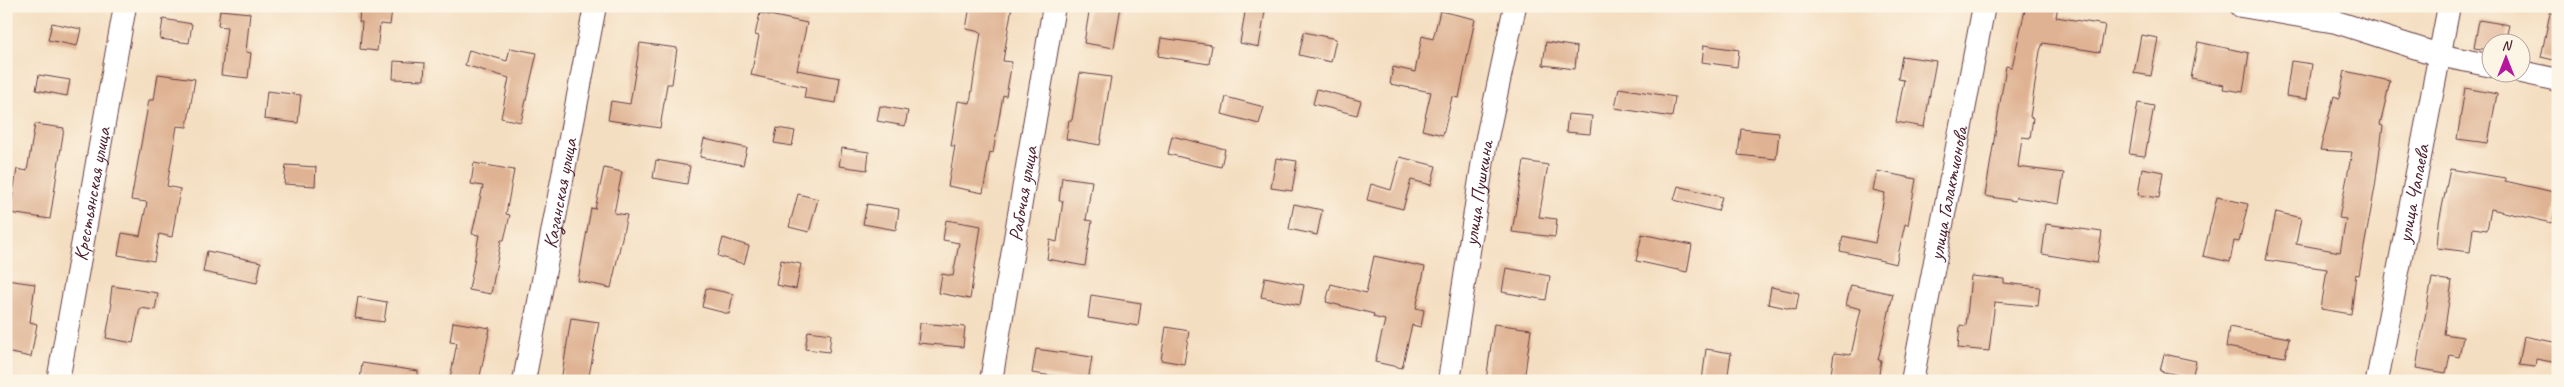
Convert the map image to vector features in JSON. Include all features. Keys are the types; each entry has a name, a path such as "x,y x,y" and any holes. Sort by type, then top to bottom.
{"street":[{"name":"Крестьянская улица","path":"58,381 125,6"},
{"name":"Казанская улица","path":"524,381 595,6"},
{"name":"Рабочая улица","path":"991,381 1054,6"},
{"name":"улица Пушкина","path":"1448,381 1484,147 1515,6"},
{"name":"улица Галактионова","path":"1912,381 1984,6"},
{"path":"2241,6 2336,22 2439,55 2482,64"},
{"name":"улица Чапаева","path":"2377,381 2449,6"},
{"path":"2532,74 2558,80"}],"building":[{"path":"360,6 392,9 390,25 380,24 377,51 360,49 362,22 359,22"},
{"path":"970,6 1012,6 1003,61 1012,62 1006,96 1003,95 993,153 990,152 983,193 948,186 955,146 951,146 958,101 970,103 981,32 966,29"},
{"path":"1090,6 1121,6 1114,48 1084,43"},
{"path":"1246,6 1266,6 1259,47 1240,43"},
{"path":"2026,6 2058,6 2056,17 2105,25 2100,52 2043,43 2040,51 2030,117 2033,118 2030,138 2022,137 2018,167 2064,173 2059,204 2016,197 2015,201 1985,196 2006,66 2012,67"},
{"path":"220,10 250,13 246,52 251,53 248,78 221,75 227,27 218,26"},
{"path":"1440,11 1475,19 1459,98 1452,97 1443,135 1422,130 1431,92 1390,84 1393,67 1415,72 1422,36 1433,39"},
{"path":"760,13 807,23 797,70 840,78 836,103 804,98 806,87 751,75 759,36 755,35"},
{"path":"2550,13 2558,14 2558,61 2541,57"},
{"path":"163,19 192,24 189,43 160,39"},
{"path":"2479,20 2509,25 2507,32 2482,32 2482,49 2474,48"},
{"path":"52,23 81,29 77,46 48,40"},
{"path":"1304,32 1336,39 1331,62 1299,55"},
{"path":"2141,35 2158,38 2151,76 2134,73"},
{"path":"1161,38 1212,45 1209,64 1158,56"},
{"path":"1546,42 1577,47 1575,69 1543,65"},
{"path":"2198,42 2249,53 2243,92 2223,89 2224,85 2191,78"},
{"path":"640,43 677,48 672,84 667,84 660,128 608,120 611,101 630,104"},
{"path":"1704,45 1739,50 1737,67 1702,62"},
{"path":"510,48 537,53 521,122 501,118 509,78 465,65 469,50 507,61"},
{"path":"1902,56 1936,61 1924,127 1896,122 1904,80 1898,79"},
{"path":"394,61 425,63 424,80 393,79"},
{"path":"2291,61 2312,64 2307,99 2286,96"},
{"path":"2345,71 2390,81 2380,125 2383,126 2375,187 2359,275 2356,274 2351,314 2321,309 2327,269 2266,260 2276,212 2301,218 2296,244 2340,252 2346,219 2339,218 2352,152 2320,150 2334,96 2339,98"},
{"path":"1080,73 1111,77 1100,145 1066,139 1069,120 1072,120"},
{"path":"158,74 195,79 187,127 177,126 167,186 180,189 172,237 159,234 154,261 118,255 122,233 140,236 147,202 131,200 149,100 154,100"},
{"path":"39,75 70,80 67,96 36,90"},
{"path":"1619,88 1675,97 1672,117 1615,108"},
{"path":"2465,88 2497,94 2488,143 2457,139"},
{"path":"1317,89 1361,101 1357,115 1313,104"},
{"path":"267,91 301,95 298,123 264,119"},
{"path":"1226,97 1264,107 1259,124 1222,114"},
{"path":"2138,103 2154,106 2145,156 2129,154"},
{"path":"880,106 908,111 905,126 877,121"},
{"path":"1568,114 1592,116 1590,134 1566,132"},
{"path":"35,124 64,128 50,219 10,213 17,169 27,171"},
{"path":"777,128 795,131 792,146 774,143"},
{"path":"1741,129 1779,133 1776,159 1738,155"},
{"path":"1172,136 1225,149 1221,167 1168,154"},
{"path":"704,139 747,148 743,165 700,157"},
{"path":"842,148 869,152 867,170 839,166"},
{"path":"1400,157 1436,166 1431,185 1411,180 1403,209 1367,200 1371,184 1391,190"},
{"path":"1276,158 1297,161 1292,191 1271,188"},
{"path":"656,160 690,166 687,184 653,178"},
{"path":"1524,161 1548,165 1539,217 1557,219 1555,237 1512,232"},
{"path":"474,163 514,170 506,214 510,215 504,240 501,240 491,294 469,290 479,235 472,234 483,186 471,184"},
{"path":"286,165 316,167 315,186 284,184"},
{"path":"604,168 622,172 614,213 627,215 611,288 578,281 591,208 595,209"},
{"path":"2142,168 2163,172 2159,198 2138,195"},
{"path":"2450,169 2505,178 2505,181 2558,193 2552,223 2491,209 2487,230 2473,228 2470,252 2437,248 2439,222"},
{"path":"1877,171 1916,179 1908,225 1905,224 1896,264 1840,251 1843,236 1875,243 1885,193 1873,190"},
{"path":"1062,177 1092,181 1086,220 1092,221 1085,266 1047,259 1050,240 1057,242 1063,201 1059,201"},
{"path":"1678,186 1722,197 1718,211 1674,200"},
{"path":"798,194 818,199 809,232 789,227"},
{"path":"2217,197 2248,204 2239,242 2234,241 2230,262 2203,256"},
{"path":"867,204 899,209 896,230 863,224"},
{"path":"1294,204 1322,210 1317,235 1289,229"},
{"path":"946,220 981,226 970,299 939,293 942,274 953,276 959,243 943,240"},
{"path":"2046,224 2102,232 2097,263 2042,254"},
{"path":"1642,234 1692,245 1687,272 1636,261"},
{"path":"723,238 749,246 744,264 718,256"},
{"path":"207,251 261,262 257,283 203,272"},
{"path":"1374,256 1425,267 1416,308 1424,310 1421,327 1412,325 1402,368 1375,362 1385,320 1373,317 1374,314 1326,302 1331,284 1366,293"},
{"path":"781,260 801,264 796,289 776,285"},
{"path":"1506,268 1550,276 1546,300 1502,292"},
{"path":"1971,276 2004,279 2004,283 2040,287 2038,306 1995,302 1989,351 1958,348 1960,325 1966,326"},
{"path":"1265,277 1304,285 1300,305 1261,297"},
{"path":"2432,278 2452,281 2444,334 2463,337 2459,357 2450,355 2446,373 2416,368"},
{"path":"6,280 35,284 30,322 37,324 31,357 6,352 6,327 11,302 6,302"},
{"path":"1851,285 1893,294 1878,360 1881,360 1878,381 1830,381 1834,353 1851,355 1861,309 1846,305"},
{"path":"112,286 158,293 155,310 140,308 133,343 106,338 112,303 110,303"},
{"path":"1771,287 1799,293 1796,310 1768,304"},
{"path":"706,288 733,294 729,314 702,307"},
{"path":"1091,295 1141,303 1138,326 1088,318"},
{"path":"358,297 387,302 384,322 355,318"},
{"path":"571,318 599,322 588,381 561,381"},
{"path":"453,322 490,328 479,381 450,378 457,343 450,342"},
{"path":"920,323 965,327 963,347 918,343"},
{"path":"1494,324 1531,329 1524,381 1486,381"},
{"path":"1166,327 1189,331 1184,364 1161,360"},
{"path":"2229,327 2289,338 2285,357 2226,347"},
{"path":"808,331 831,334 829,352 805,349"},
{"path":"2524,336 2558,343 2558,363 2536,359 2535,367 2519,365"},
{"path":"1036,349 1092,357 1088,381 1032,373"},
{"path":"1706,349 1731,353 1727,381 1702,381"},
{"path":"2164,354 2196,361 2192,378 2160,371"},
{"path":"362,363 418,371 418,381 360,381"}]}
